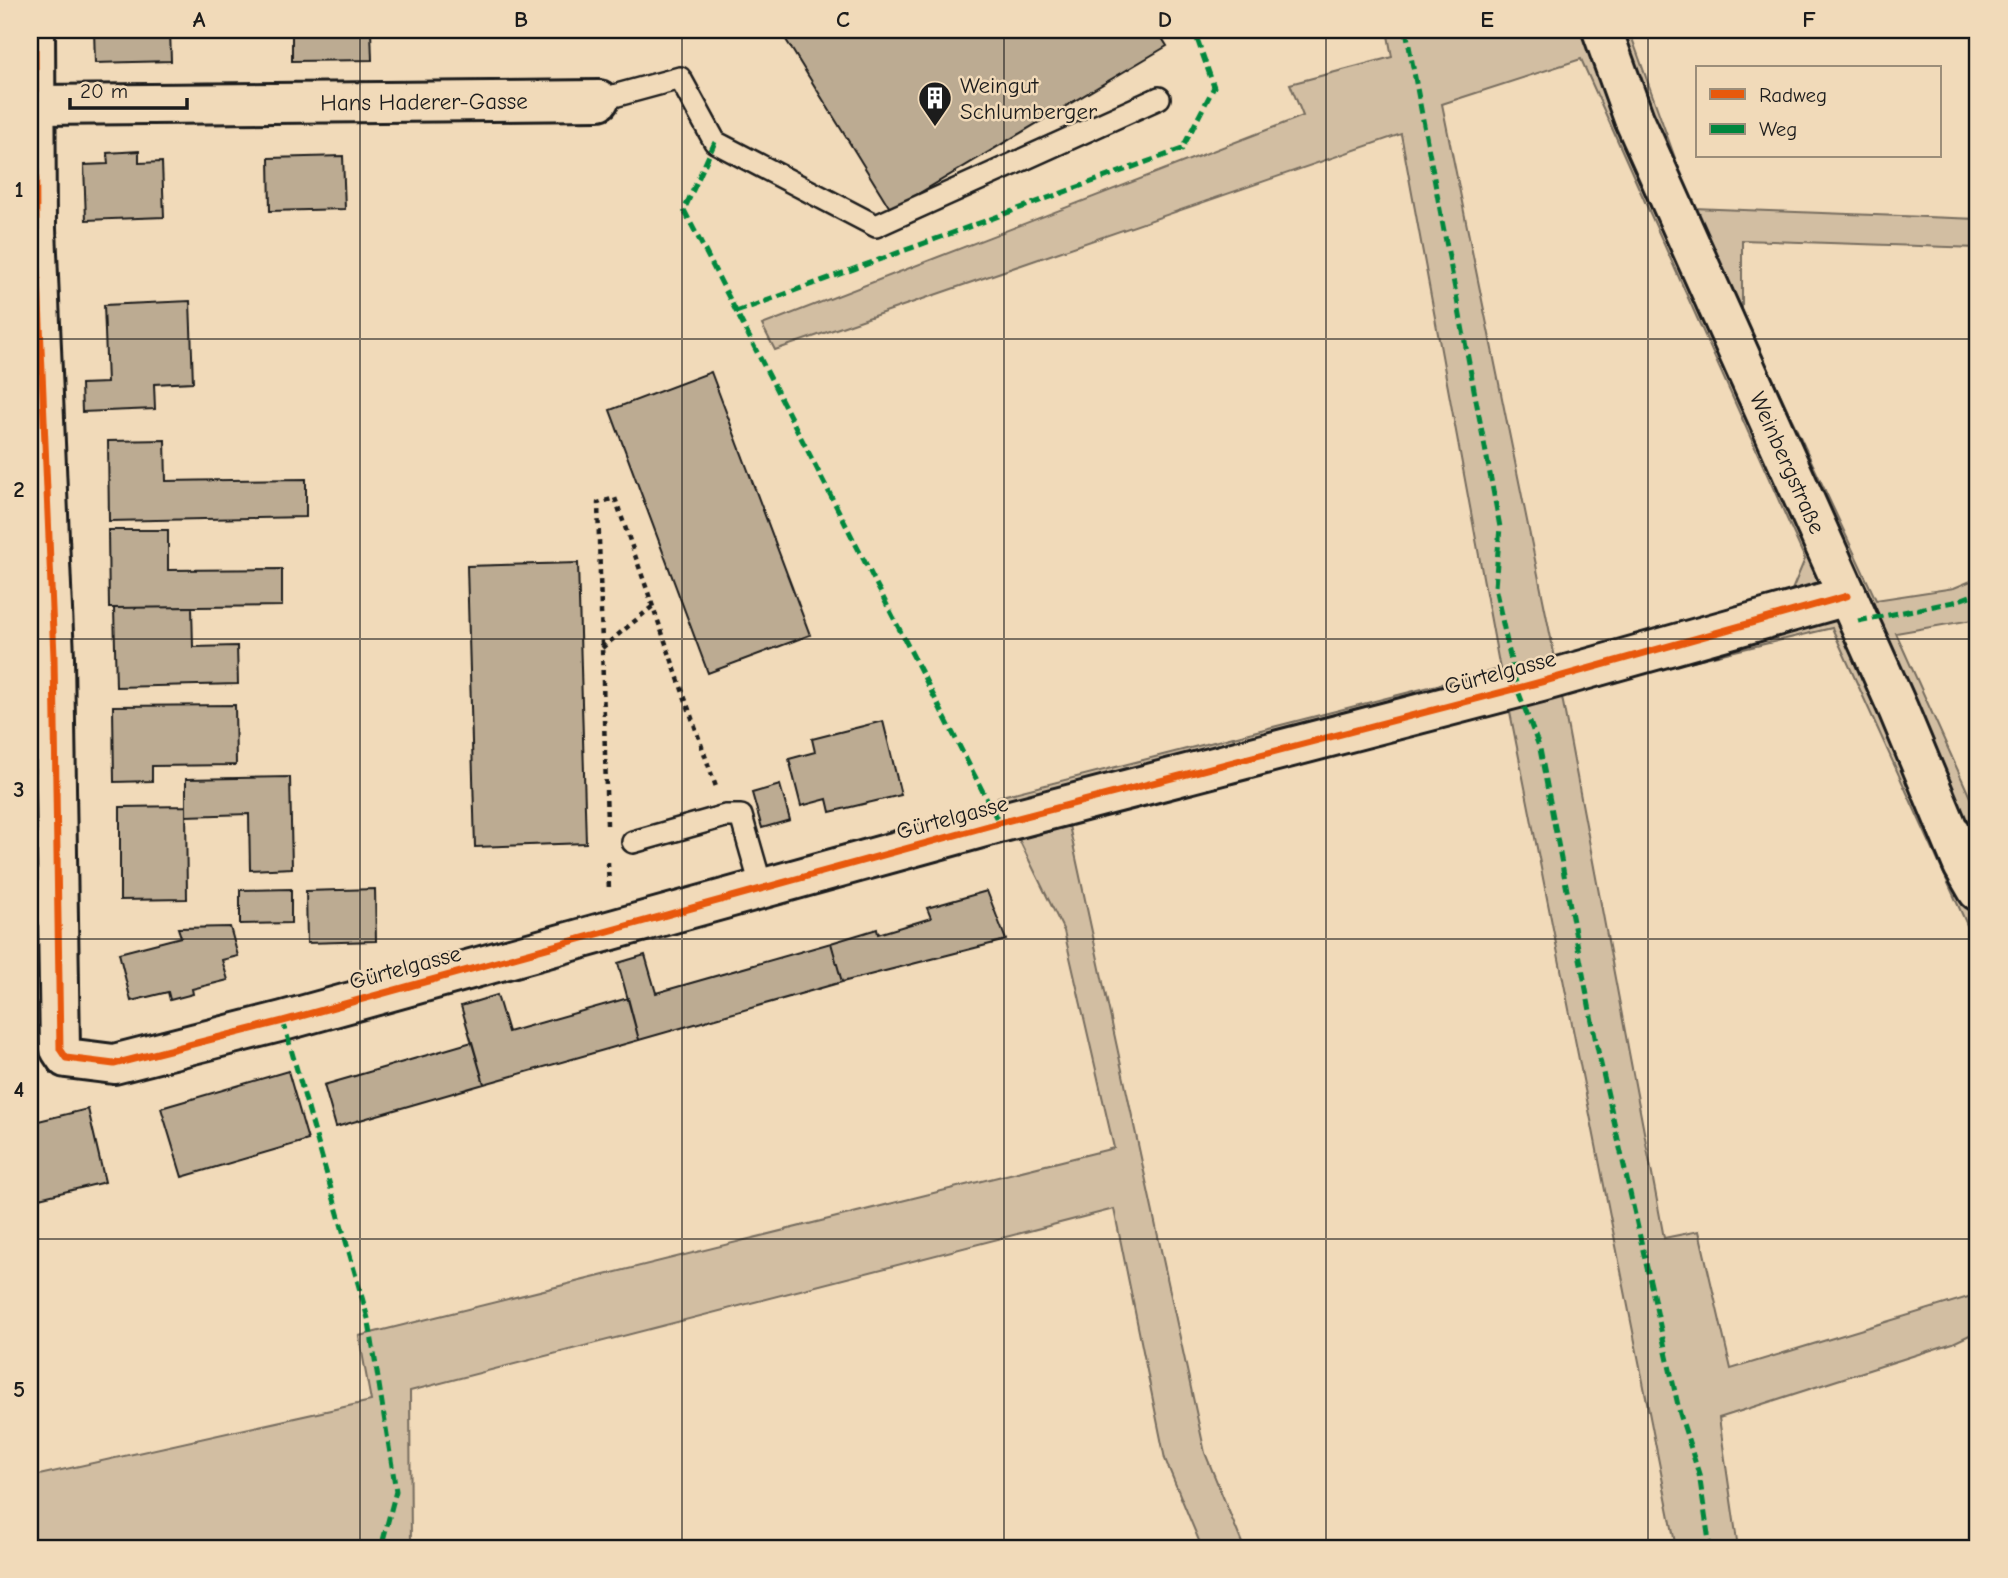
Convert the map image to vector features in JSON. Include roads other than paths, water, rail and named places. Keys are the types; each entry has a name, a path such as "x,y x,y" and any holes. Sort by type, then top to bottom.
{"street":[{"path":"35,30 37,105 33,229 42,657"},
{"name":"Weinbergstraße","path":"1602,30 1634,119 1847,596 1963,865 1978,891"},
{"name":"Hans Haderer-Gasse","path":"37,105 599,100"},
{"name":"Gürtelgasse","path":"42,657 61,1049 66,1058 114,1064 611,931 999,823 1541,682 1847,596"}],"lane":[{"path":"599,100 680,78 716,142 876,226 1159,98"},
{"path":"633,842 726,816 741,816 762,889"}],"place":[{"name":"Weingut Schlumberger","path":"935,128"}]}
